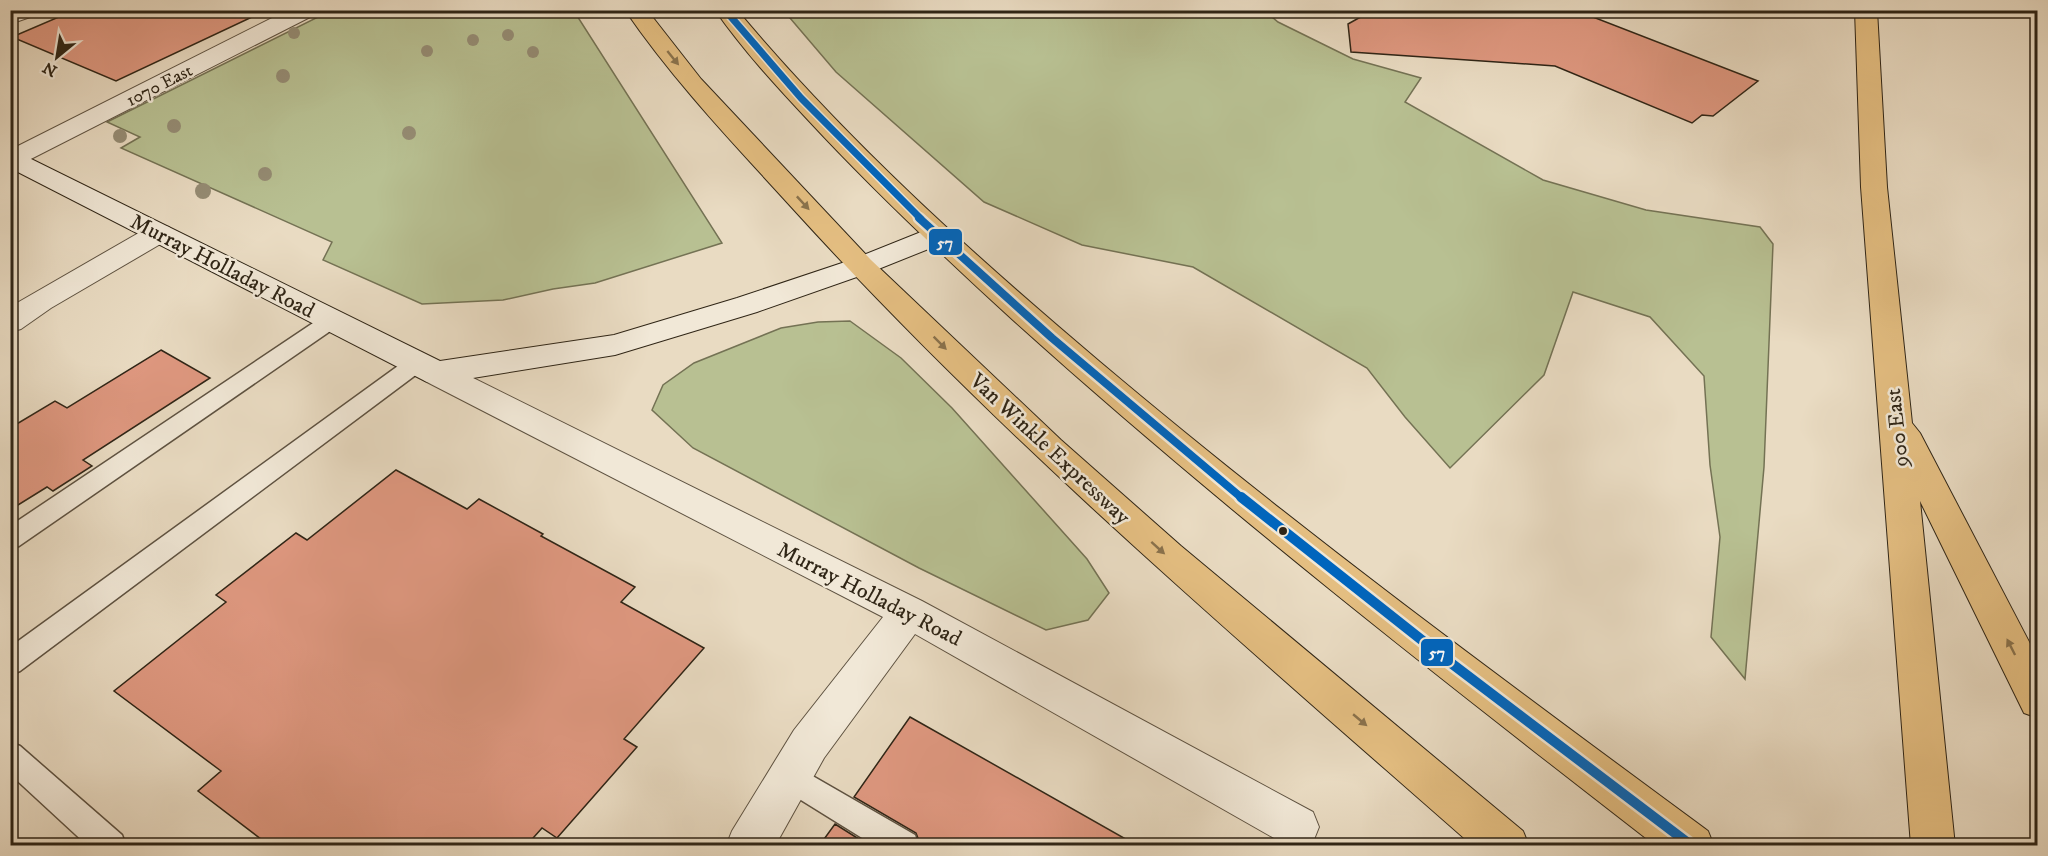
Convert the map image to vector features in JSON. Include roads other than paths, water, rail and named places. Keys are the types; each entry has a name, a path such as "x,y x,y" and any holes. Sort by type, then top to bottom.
{"main road":[{"name":"Van Winkle Expressway","path":"635,10 693,84 861,266 1049,448 1168,556 1507,846"},
{"path":"725,10 830,130 936,236 1102,382 1205,469 1447,661 1692,846"},
{"name":"900 East","path":"1866,10 1867,72 1874,187 1933,846"},
{"path":"1894,415 2037,700"}],"street":[{"path":"10,18 28,10"},
{"name":"1070 East","path":"11,158 306,10"},
{"name":"Murray Holladay Road","path":"11,158 909,612 1297,827"},
{"path":"10,322 40,301 159,233"},
{"path":"427,368 615,345 747,305 861,266 936,236"},
{"path":"10,296 40,301"},
{"path":"748,846 809,744 909,612"}],"lane":[{"path":"10,539 332,320"},
{"path":"10,663 427,368"},
{"path":"10,755 111,846"},
{"path":"790,777 904,846"}]}
